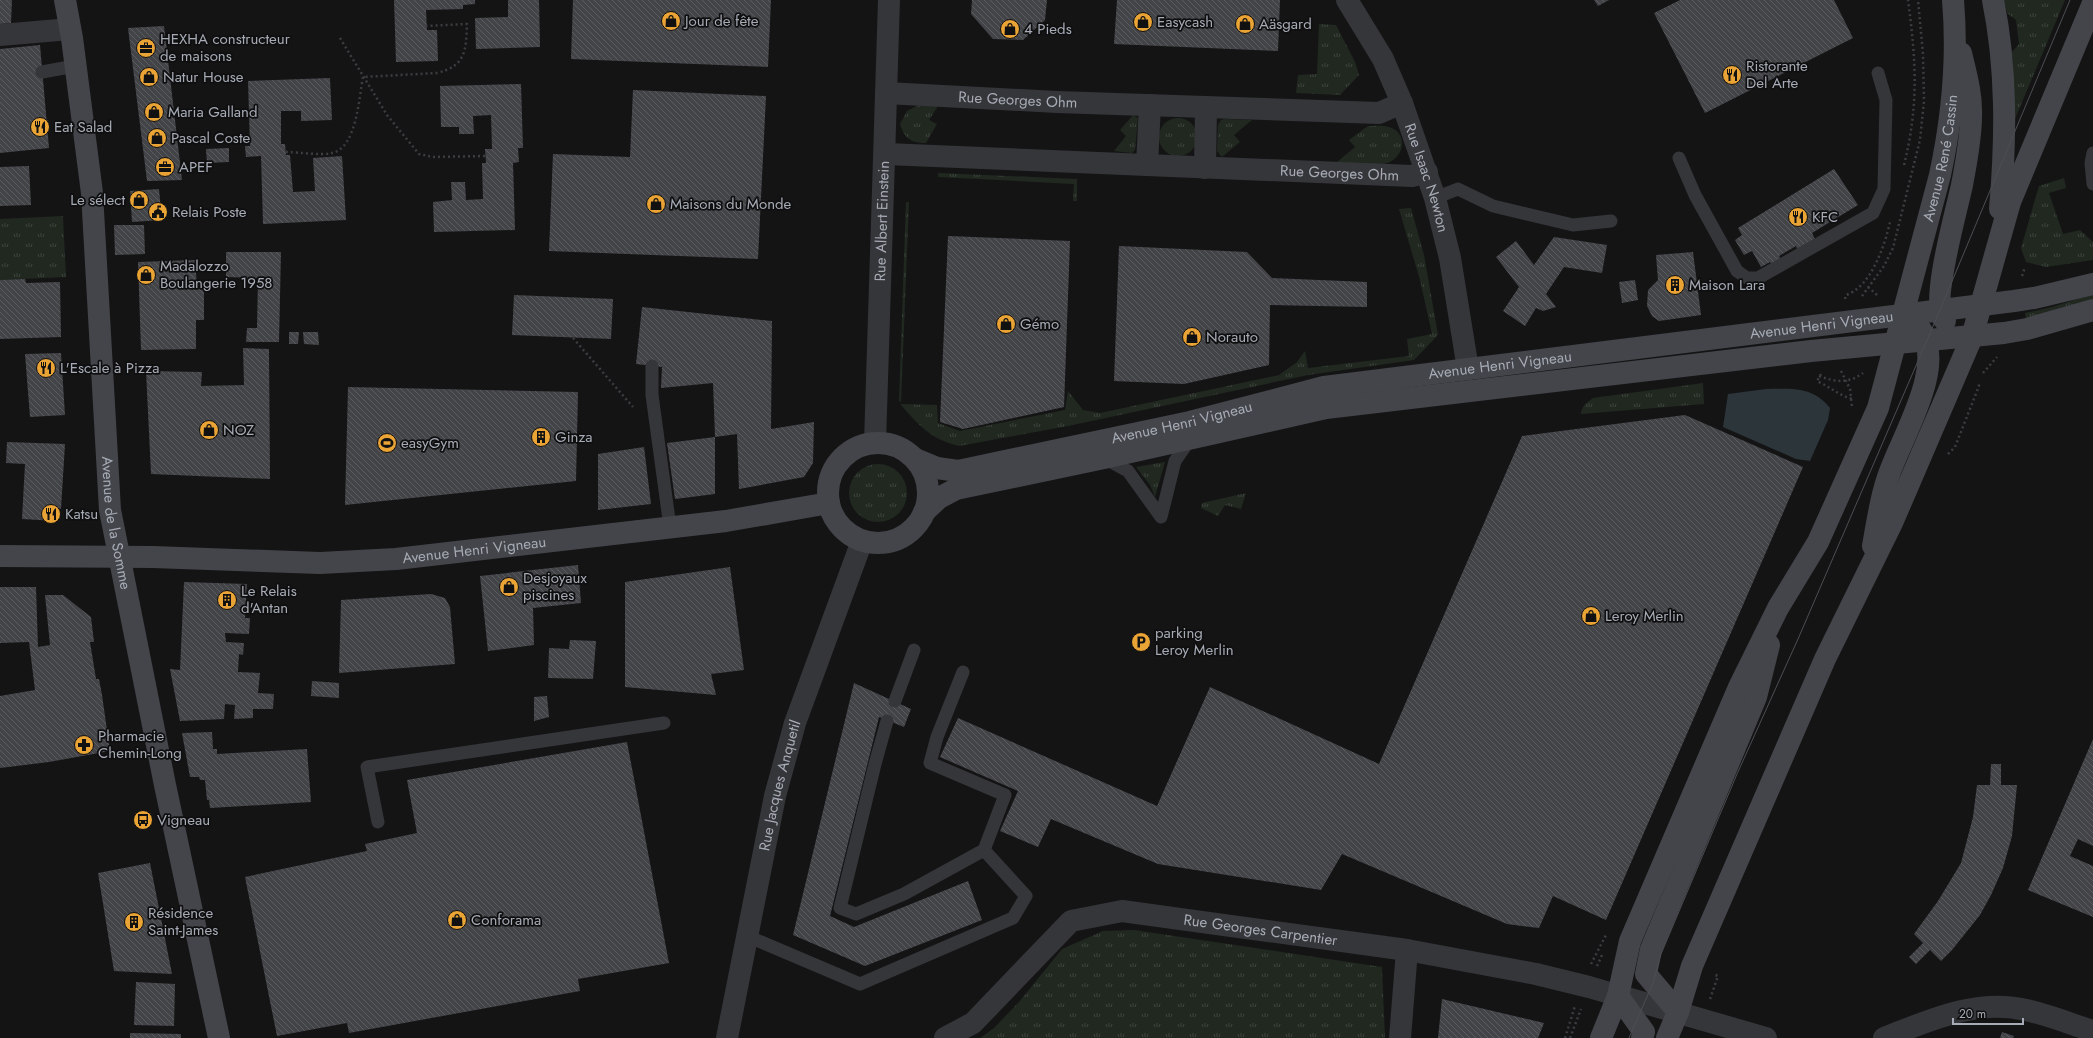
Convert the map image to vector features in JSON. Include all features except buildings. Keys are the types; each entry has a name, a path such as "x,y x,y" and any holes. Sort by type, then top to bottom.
{"street":[{"name":"Avenue de la Somme","path":"65,0 76,66 92,193 110,510 118,558 219,1038"},
{"name":"Rue Albert Einstein","path":"875,442 886,154 889,0"},
{"name":"Rue Isaac Newton","path":"1347,0 1382,59 1402,103 1427,172 1450,258 1468,369"},
{"name":"Avenue René Cassin","path":"1778,608 1818,542 1878,408 1896,345 1903,313 1940,175 1947,142 1955,27 1953,0"},
{"path":"1993,0 2002,55 2004,92 2002,177 1996,252"},
{"path":"1667,1038 1678,1012 1692,966 1825,659 1892,523 1972,337 1983,304 2010,202 2093,3"},
{"path":"1955,27 1969,87 1971,115 1969,144 1962,185 1941,281 1940,310 1943,320 1957,330 1972,337"},
{"path":"0,36 70,29"},
{"name":"Rue Georges Ohm","path":"886,93 1150,105 1380,113 1402,103"},
{"path":"1147,165 1150,105"},
{"path":"1205,168 1206,107"},
{"name":"Rue Georges Ohm","path":"886,154 1412,176 1427,172"},
{"name":"Avenue Henri Vigneau","path":"915,459 937,468 958,471 1190,422 1324,387 1853,321 1903,313 1940,310 2034,298 2093,284"},
{"name":"Avenue Henri Vigneau","path":"924,512 939,498 956,489 1104,458 1326,408 1788,354 1972,337 2027,329 2093,310"},
{"path":"1869,569 1887,479 1924,389 1928,370 1926,341 1914,322 1903,313"},
{"name":"Avenue Henri Vigneau","path":"875,442 890,444 904,450 915,459 923,471 927,484 927,498 924,512 917,525 906,535 892,541 877,543 862,541 840,527 833,516 829,503 828,486 833,470 844,456 858,447 875,442"},
{"name":"Avenue Henri Vigneau","path":"0,556 320,563 396,559 726,521 829,503"},
{"name":"Rue Jacques Anquetil","path":"727,1038 775,796 794,723 862,541"},
{"path":"1678,1012 1646,974 1651,949 1756,698 1778,608"},
{"path":"1601,1038 1618,996 1630,941 1738,687 1778,608"},
{"name":"Rue Georges Carpentier","path":"945,1038 973,1023 1071,921 1122,911 1407,950 1536,974 1589,987 1766,1038"},
{"path":"1400,1038 1407,950"},
{"path":"1618,996 1644,1032 1642,1038"},
{"path":"1884,1038 1939,1017 1983,1007 2024,1009 2093,1031"}],"lane":[{"path":"42,72 76,66"},
{"path":"1679,158 1695,195 1737,271 1747,278 1758,278 1873,212 1884,189 1885,182 1886,100 1878,73"},
{"path":"2093,153 2091,163 2093,184"},
{"path":"1435,198 1458,189 1493,206 1573,225 1611,220"},
{"path":"652,366 652,395 670,527"},
{"path":"1104,458 1128,471 1161,517 1175,461 1191,438"},
{"path":"895,701 914,650"},
{"path":"888,721 875,764 840,908 856,914 904,894 984,850 1005,795 930,763 937,736 963,672"},
{"path":"378,822 367,767 664,723"},
{"path":"747,936 860,984 1013,918 1026,896 984,850"}],"path":[{"path":"1853,321 1860,298 1884,266 1893,248 1920,140 1924,101 1923,54 1918,0"},
{"path":"363,77 437,73 447,71 457,65 466,46 466,24 427,26"},
{"path":"340,38 387,115 419,154 433,157 486,156"},
{"path":"286,152 333,153 341,147 353,130 363,77"},
{"path":"572,338 633,406 635,417 645,425 656,424"},
{"path":"1843,349 1838,365 1850,388 1852,399 1850,415"},
{"path":"1605,947 1611,934"},
{"path":"1570,1038 1602,954"}],"green space":[{"path":"2004,0 2065,0 2015,119 2012,52 2019,44 2016,20 2007,13"},
{"path":"1319,24 1336,25 1355,62 1359,75 1340,95 1296,93 1298,75 1317,74"},
{"path":"917,106 938,106 929,120 937,124 926,143 916,142 909,139 904,133 900,124 907,111"},
{"path":"1133,115 1138,118 1135,150 1132,153 1114,151 1126,136 1120,130"},
{"path":"1178,118 1188,121 1194,127 1197,137 1194,147 1188,153 1178,156 1168,153 1162,147 1159,137 1162,127 1168,121"},
{"path":"1221,120 1252,120 1234,135 1240,142 1222,157 1217,151 1218,125"},
{"path":"1368,126 1387,126 1400,134 1402,145 1397,156 1393,160 1382,164 1337,162 1355,147 1349,140"},
{"path":"938,173 1077,179 1077,201 1073,201 1074,184 938,177"},
{"path":"2064,178 2066,188 2049,193 2063,234 2080,230 2093,242 2093,260 2046,267 2026,262 2021,248 2039,186"},
{"path":"906,202 909,202 901,402 899,401"},
{"path":"1411,208 1424,255 1438,335 1414,360 1308,375 1068,426 959,446 933,435 919,425 900,404 937,405 938,423 960,431 1065,410 1068,391 1083,410 1100,413 1279,375 1297,362 1305,351 1308,368 1409,356 1407,339 1432,334 1420,280 1399,209"},
{"path":"63,216 66,277 0,280 0,219"},
{"path":"2093,294 2093,300 2026,319 2025,313 2052,307"},
{"path":"1703,383 1704,404 1581,414 1583,406 1593,398"},
{"path":"1165,462 1155,497 1150,485 1136,467"},
{"path":"872,464 884,464 899,472 907,487 907,499 899,514 884,522 872,522 857,514 849,499 849,487 857,472"},
{"path":"1246,493 1241,509 1225,505 1218,516 1201,508 1202,503"},
{"path":"1134,930 1382,967 1385,1038 980,1038 994,1028 1019,1002 1062,949 1103,931"}],"shaded area":[{"path":"1766,389 1793,389 1809,392 1823,401 1830,408 1828,420 1810,461 1796,459 1723,427 1728,394"}],"tram line":[{"path":"1629,1038 1653,983 1661,954 1737,774 1798,639 1940,310 2070,0"}],"place":[{"name":"Jour de fête","path":"671,21"},
{"name":"Easycash","path":"1143,22"},
{"name":"Aäsgard","path":"1245,24"},
{"name":"4 Pieds","path":"1010,29"},
{"name":"HEXHA constructeur de maisons","path":"146,48"},
{"name":"Ristorante Del Arte","path":"1732,75"},
{"name":"Natur House","path":"149,77"},
{"name":"Maria Galland","path":"154,112"},
{"name":"Eat Salad","path":"40,127"},
{"name":"Pascal Coste","path":"157,138"},
{"name":"APEF","path":"165,167"},
{"name":"Le sélect","path":"139,200"},
{"name":"Maisons du Monde","path":"656,204"},
{"name":"Relais Poste","path":"158,212"},
{"name":"KFC","path":"1798,217"},
{"name":"Madalozzo Boulangerie 1958","path":"146,275"},
{"name":"Maison Lara","path":"1675,285"},
{"name":"Gémo","path":"1006,324"},
{"name":"Norauto","path":"1192,337"},
{"name":"L'Escale à Pizza","path":"46,368"},
{"name":"NOZ","path":"209,430"},
{"name":"Ginza","path":"541,437"},
{"name":"easyGym","path":"387,443"},
{"name":"Katsu","path":"51,514"},
{"name":"Desjoyaux piscines","path":"509,587"},
{"name":"Le Relais d'Antan","path":"227,600"},
{"name":"Leroy Merlin","path":"1591,616"},
{"name":"parking Leroy Merlin","path":"1141,642"},
{"name":"Pharmacie Chemin-Long","path":"84,745"},
{"name":"Vigneau","path":"143,820"},
{"name":"Conforama","path":"457,920"},
{"name":"Résidence Saint-James","path":"134,922"}]}
